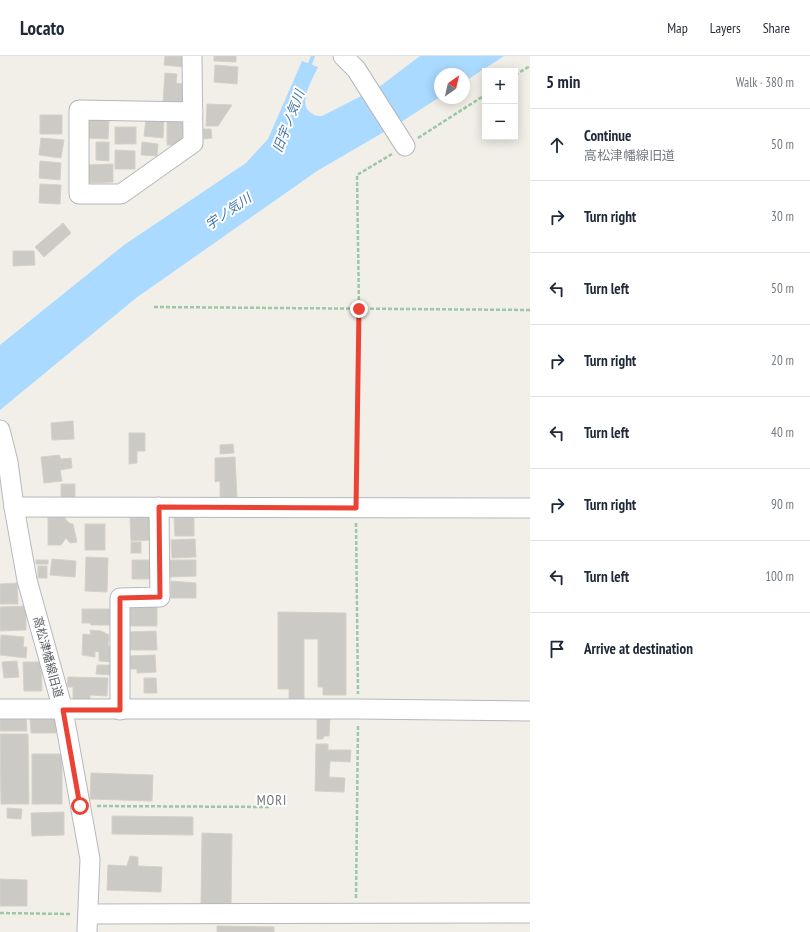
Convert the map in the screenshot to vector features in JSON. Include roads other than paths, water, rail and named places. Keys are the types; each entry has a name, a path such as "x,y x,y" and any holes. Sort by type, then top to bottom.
{"street":[{"path":"192,56 193,112 193,143 121,194 79,194 79,110 193,112"},
{"path":"343,56 356,69 404,144"},
{"name":"高松津幡線旧道","path":"0,430 8,462 14,507 27,580 63,710 90,860 87,923"},
{"path":"14,507 530,508"},
{"path":"120,710 120,598 160,597 159,507"},
{"path":"0,709 530,710"},
{"path":"87,923 356,913 530,914"}],"water":[{"name":"宇ノ気川","path":"420,56 504,56 486,68 482,68 482,70 470,78 470,68 434,68 434,101 317,171 136,298 0,410 0,345 124,245 246,163 268,139 302,61 318,67 309,85 305,99 305,105 314,115 322,116 379,87"}],"waterway":[{"name":"旧宇ノ気川","path":"308,69 313,56"}],"district":[{"name":"MORI","path":"272,800"}]}
